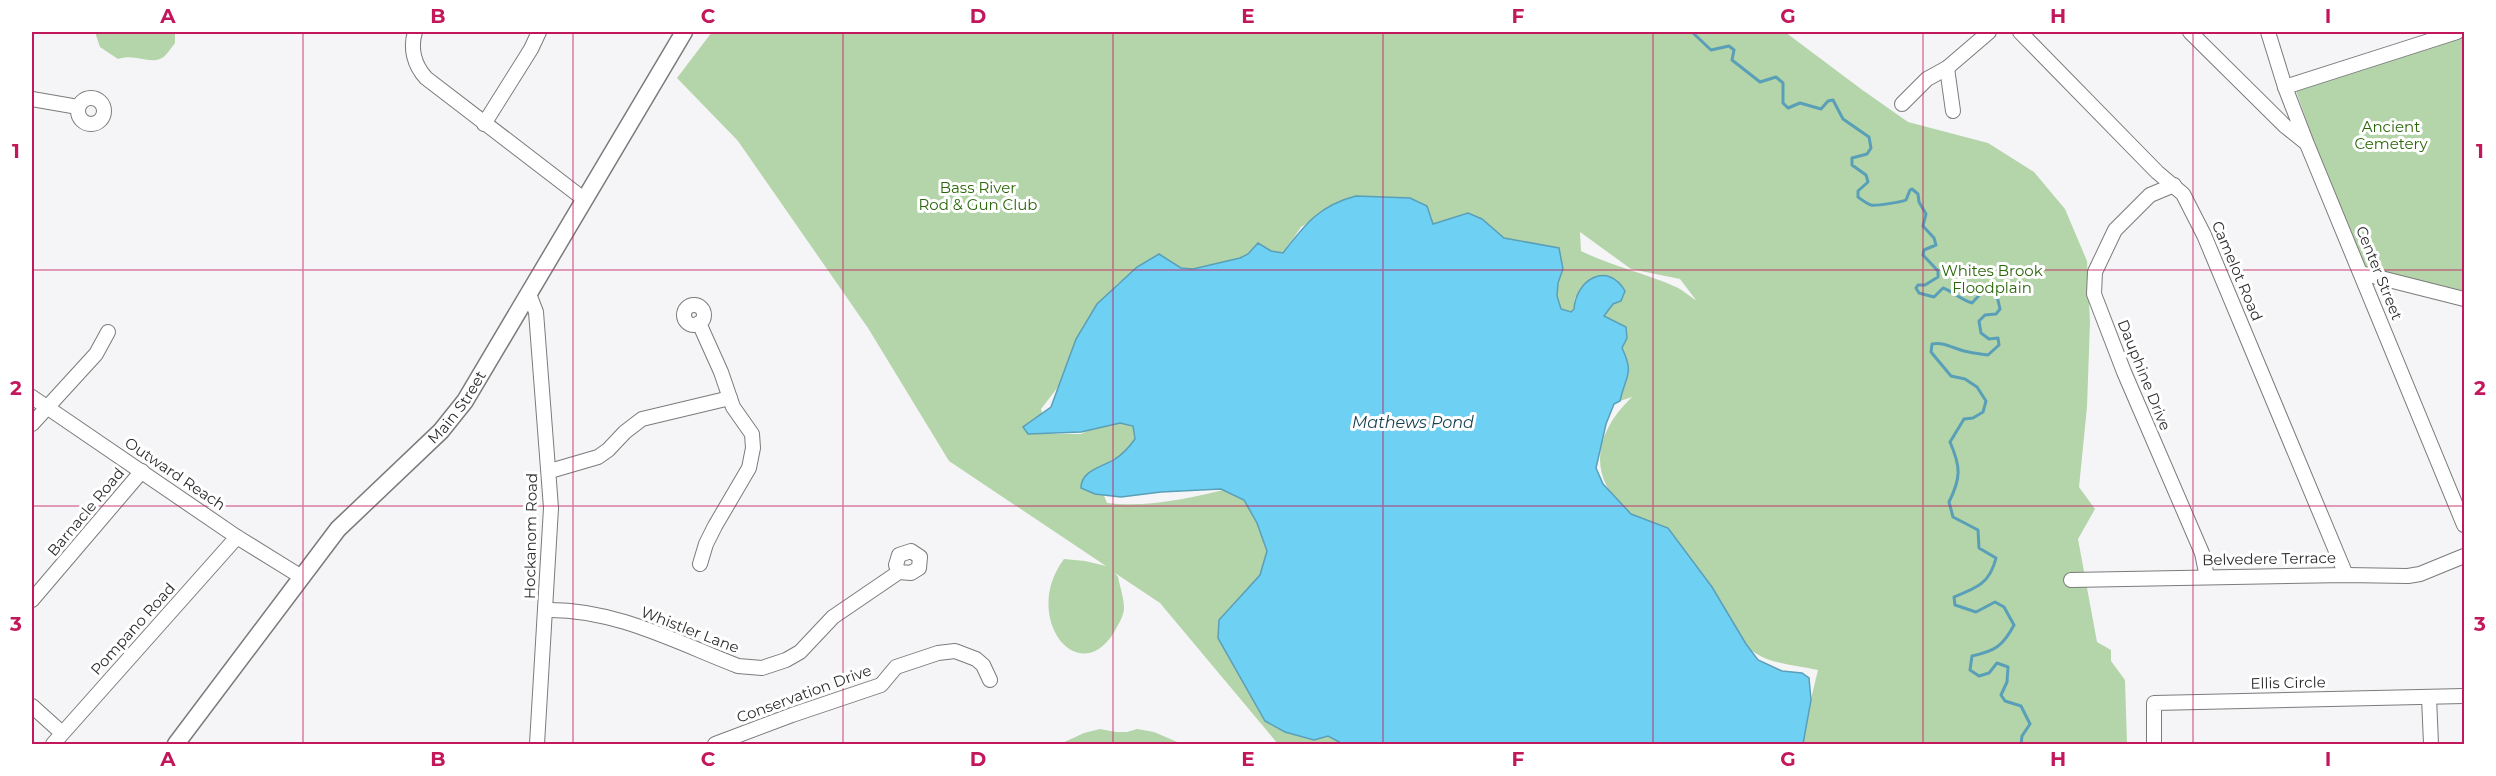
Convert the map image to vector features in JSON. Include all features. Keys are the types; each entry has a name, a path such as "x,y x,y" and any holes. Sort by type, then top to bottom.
{"main road":[{"name":"Main Street","path":"176,744 300,576 338,529 449,422 472,390 684,32"}],"street":[{"path":"416,32 413,52 422,73 484,124 585,200"},
{"path":"484,124 531,49 539,32"},
{"path":"1902,104 1927,79 1947,68 1989,32"},
{"name":"Camelot Road","path":"2020,32 2157,172 2183,194 2204,235 2346,575"},
{"path":"2190,32 2285,126 2307,144"},
{"name":"Center Street","path":"2268,32 2285,87 2307,144 2464,525"},
{"path":"2285,87 2457,32"},
{"path":"1947,68 1953,111"},
{"path":"32,99 78,107"},
{"name":"Dauphine Drive","path":"2150,195 2157,172"},
{"name":"Dauphine Drive","path":"2174,185 2150,195 2115,230 2102,252 2095,272 2094,294 2124,372 2202,553 2207,577"},
{"path":"2361,273 2464,299"},
{"name":"Hockanom Road","path":"530,294 536,312 550,471 551,508 537,744"},
{"path":"699,323 730,398 752,434 752,456 743,481 706,544 700,564"},
{"path":"32,424 96,354 108,332"},
{"name":"Outward Reach","path":"32,397 237,537 300,576"},
{"path":"550,471 598,457 642,419 730,398"},
{"name":"Barnacle Road","path":"32,600 142,471"},
{"name":"Pompano Road","path":"53,744 237,537"},
{"name":"Belvedere Terrace","path":"2071,580 2420,574 2464,556"},
{"name":"Whistler Lane","path":"546,610 566,609 613,617 738,666 762,668 786,660 800,652 833,617 899,572"},
{"name":"Conservation Drive","path":"715,744 881,685 896,667 938,653 955,651 976,659 983,665 990,680"},
{"name":"Ellis Circle","path":"2154,744 2154,703 2464,696"},
{"path":"2429,697 2432,744"},
{"path":"32,706 62,733"}],"green space":[{"path":"95,32 175,32 175,43 166,55 157,60 130,57 118,59 100,47"},
{"name":"Bass River Rod & Gun Club","path":"712,32 1785,32 1908,122 1988,143 2034,172 2065,209 2087,261 2090,322 2087,407 2079,487 2095,509 2078,539 2097,642 2111,650 2111,661 2125,680 2127,744 1800,744 1818,670 1773,661 1762,657 1743,644 1721,617 1687,553 1624,509 1611,494 1603,479 1600,463 1601,446 1617,413 1632,397 1620,401 1628,375 1628,364 1622,348 1627,338 1618,323 1604,316 1613,304 1575,297 1574,308 1571,312 1561,310 1557,296 1558,283 1563,269 1559,248 1504,238 1482,219 1468,213 1432,224 1431,215 1410,198 1356,196 1301,227 1283,253 1271,251 1258,244 1248,255 1193,269 1181,268 1164,257 1143,266 1117,284 1105,317 1078,361 1041,409 1047,434 1081,434 1099,425 1137,395 1139,444 1112,460 1098,481 1107,503 1154,503 1231,488 1268,512 1349,744 1278,744 1160,603 1115,573 1123,596 1124,608 1122,618 1113,634 1099,649 1084,654 1070,649 1059,638 1051,622 1048,602 1052,581 1064,559 1106,566 949,461 868,328 738,141 677,78","holes":["1580,232 1631,269 1680,279 1696,300 1676,287 1581,251"]},
{"name":"Ancient Cemetery","path":"2464,32 2464,294 2374,272 2365,265 2321,161 2295,88"},
{"path":"1100,729 1116,732 1137,729 1154,732 1182,744 1060,744 1084,733"}],"water":[{"name":"Mathews Pond","path":"1356,196 1410,198 1427,206 1433,224 1468,213 1482,219 1504,238 1559,248 1563,269 1558,283 1557,296 1561,309 1571,312 1580,289 1594,278 1610,277 1618,282 1625,291 1621,301 1613,304 1604,316 1626,327 1627,338 1622,348 1628,364 1628,375 1620,401 1614,404 1606,424 1596,468 1603,484 1631,514 1668,528 1712,587 1758,660 1782,671 1802,673 1809,678 1811,700 1803,744 1343,744 1328,736 1314,740 1285,732 1265,721 1218,638 1219,620 1260,575 1267,551 1257,523 1244,500 1221,489 1121,497 1095,494 1081,488 1082,482 1093,470 1115,459 1126,450 1135,439 1133,426 1120,423 1081,432 1028,434 1023,427 1051,407 1076,339 1097,304 1137,267 1159,254 1181,268 1193,269 1240,258 1248,254 1258,243 1271,251 1283,253 1314,217 1332,205"}],"waterway":[{"path":"1692,32 1711,50 1729,46 1734,50 1732,60 1760,82 1776,77 1783,83 1783,103 1788,108 1800,103 1821,109 1828,101 1833,100 1843,119 1869,137 1871,148 1867,154 1852,158 1852,165 1866,175 1868,182 1858,191 1858,197 1871,205 1889,204 1906,200 1912,189 1918,194 1919,202 1926,214 1923,226 1934,238 1936,245 1924,250 1923,255 1938,271 1938,277 1925,285 1918,285 1916,288 1919,293 1934,297 1943,288 1972,303 1983,291 1988,290 1997,296 2000,309 1996,314 1985,315 1979,321 1981,333 1989,339 1998,338 1999,345 1988,355 1937,344 1932,344 1931,352 1951,376 1965,379 1977,387 1986,401 1983,412 1973,418 1964,419 1950,442 1958,472 1956,486 1949,502 1953,517 1978,530 1979,548 1996,558 1990,573 1981,584 1954,597 1955,605 1976,612 1995,602 2004,607 2014,625 1998,647 1972,656 1970,670 1979,676 1989,673 1997,663 2008,667 2007,682 2001,695 2005,701 2021,706 2030,724 2022,736 2021,744"}],"park label":[{"name":"Whites Brook Floodplain","path":"1992,280"}]}
